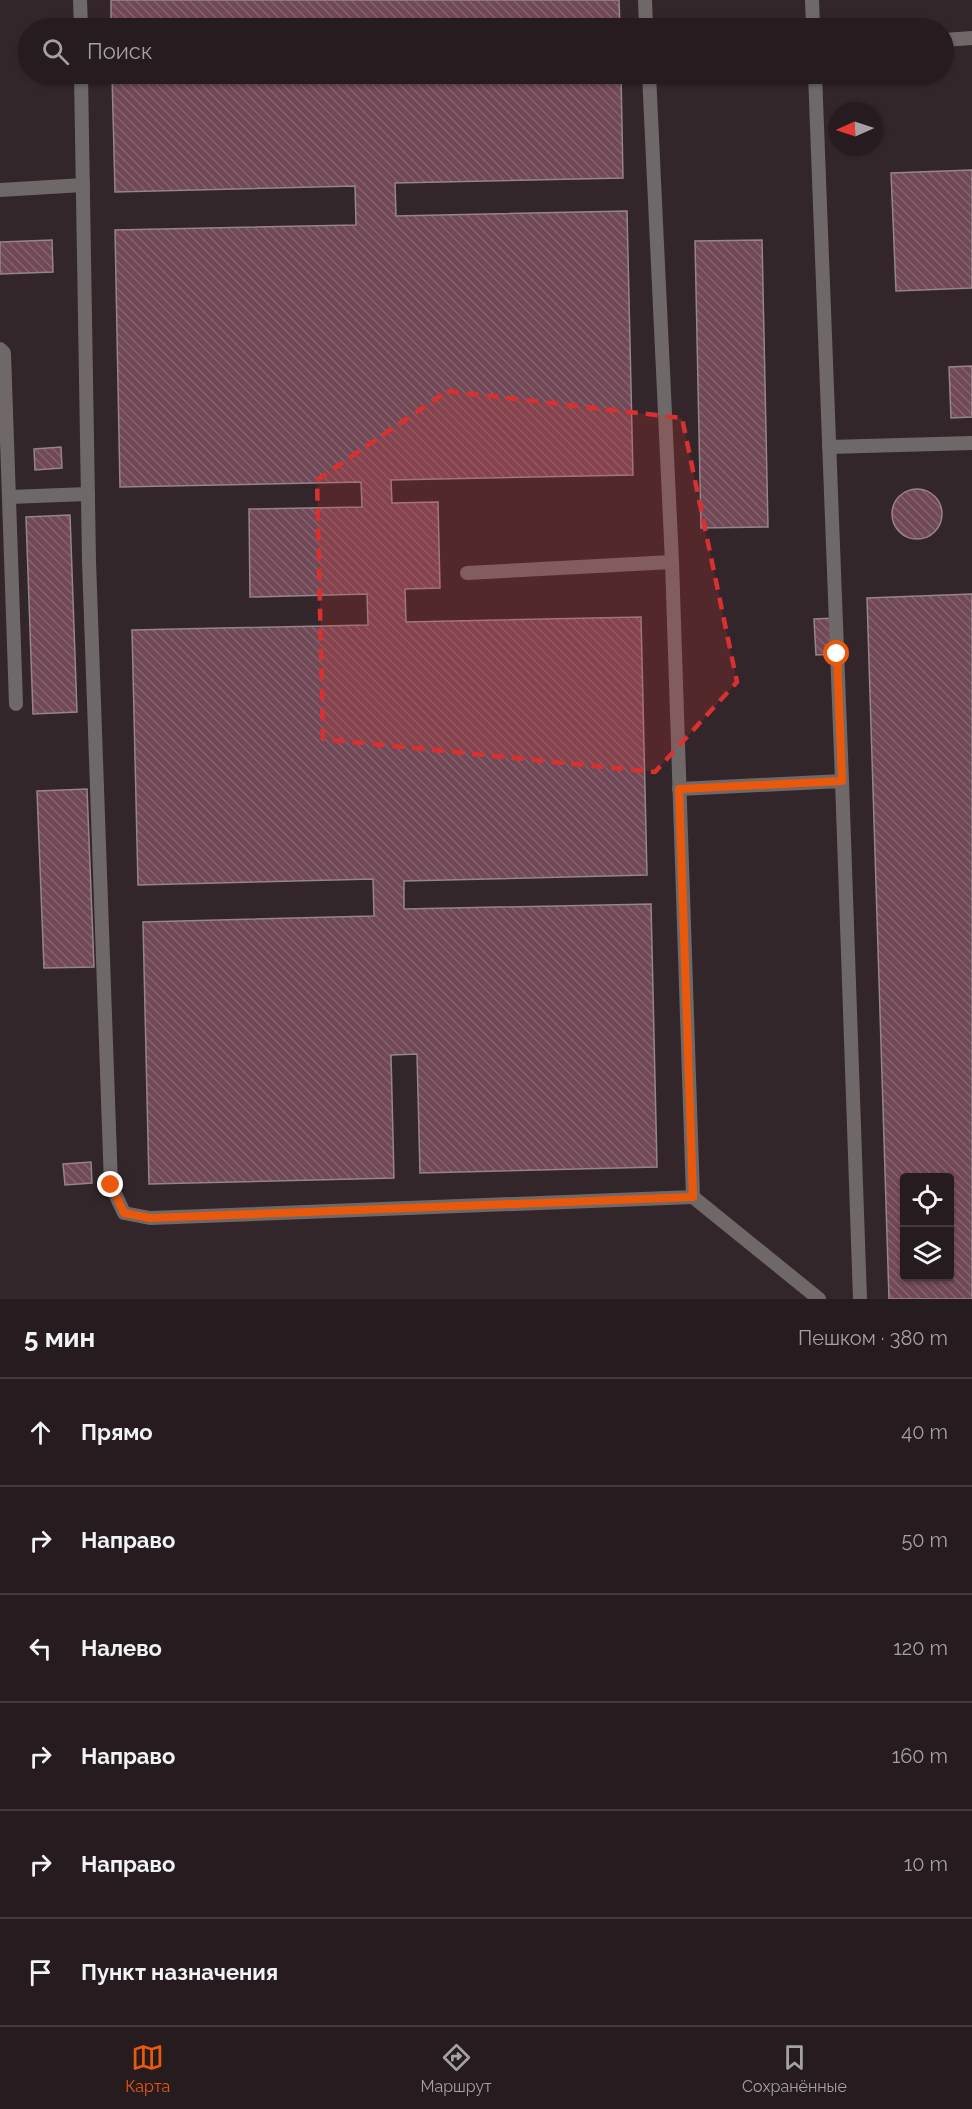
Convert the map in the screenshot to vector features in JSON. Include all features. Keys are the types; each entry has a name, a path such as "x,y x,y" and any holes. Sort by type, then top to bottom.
{"lane":[{"path":"80,0 81,18"},
{"path":"645,0 646,18"},
{"path":"812,0 813,18"},
{"path":"954,39 972,38"},
{"path":"81,84 88,494 111,1185 124,1213 150,1218 693,1197 819,1299"},
{"path":"649,84 672,562 693,1197"},
{"path":"815,84 860,1299"},
{"path":"0,190 83,185"},
{"path":"0,349 4,353 16,704"},
{"path":"829,447 972,443"},
{"path":"9,497 88,494"},
{"path":"467,573 672,562"},
{"path":"679,789 842,781"}],"highlighted area":[{"path":"447,391 682,418 737,682 655,772 323,739 317,480"}],"building":[{"path":"111,0 619,0 620,18 111,18"},
{"path":"112,84 621,84 623,178 395,183 396,216 627,211 633,475 391,480 392,503 438,502 440,588 405,589 406,622 641,617 647,875 404,881 404,909 651,904 657,1167 420,1173 417,1054 391,1055 394,1178 149,1184 143,922 374,916 373,879 138,885 132,630 368,625 367,594 250,597 249,509 362,507 361,482 120,487 115,230 356,225 355,186 115,192"},
{"path":"972,170 972,288 896,291 891,173"},
{"path":"52,240 53,272 0,274 0,242"},
{"path":"762,240 768,527 701,528 695,241"},
{"path":"972,366 972,417 951,418 949,367"},
{"path":"61,447 62,468 35,470 34,449"},
{"path":"912,489 922,489 935,496 942,509 942,519 935,532 922,539 912,539 903,535 896,528 892,519 892,509 896,500 903,493"},
{"path":"70,515 77,712 33,714 26,517"},
{"path":"972,594 972,1299 889,1299 867,598"},
{"path":"835,618 837,654 816,655 814,619"},
{"path":"87,789 94,967 44,968 37,791"},
{"path":"91,1162 92,1183 65,1185 63,1164"}],"route":[{"path":"111,1185 124,1213 150,1218 693,1197 679,789 842,781 837,654"}]}
